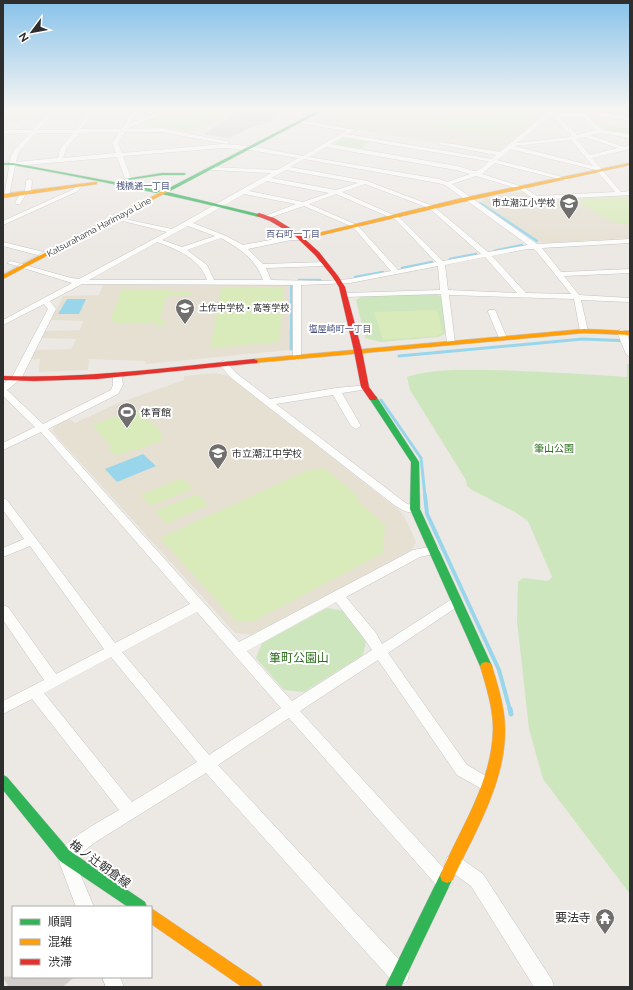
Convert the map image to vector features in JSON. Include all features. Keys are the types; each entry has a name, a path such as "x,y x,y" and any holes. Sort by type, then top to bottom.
{"street":[{"path":"14,156 5,196 128,178 162,174 184,174"},
{"path":"3,164 105,156"},
{"path":"119,156 128,178"},
{"name":"Katsurahama Harimaya Line","path":"7,265 152,190 222,156"},
{"name":"Katsurahama Harimaya Line","path":"3,277 212,168 229,156"},
{"path":"299,156 447,184 536,246 578,297 584,331"},
{"path":"387,156 457,168 520,188 536,198 630,193"},
{"path":"384,178 380,177 390,173 414,156"},
{"path":"465,156 493,161 567,179"},
{"path":"447,184 482,172 498,156"},
{"path":"548,156 600,170"},
{"path":"591,156 588,157 620,194"},
{"path":"3,323 221,205 303,157"},
{"path":"3,502 112,649 207,764 396,981 453,863 490,779 498,741 499,717 493,689 484,664 415,509 415,462 365,386 344,295 339,282 301,238 266,217 221,205 152,190 13,164"},
{"path":"242,248 291,238 301,238 468,199 629,165"},
{"path":"212,168 276,172"},
{"path":"284,168 365,182 431,208 487,255 524,296"},
{"path":"266,217 375,178"},
{"path":"265,179 336,192 393,216 438,259 441,264 446,292 451,343"},
{"path":"18,203 25,193 29,181"},
{"path":"3,223 76,190 79,186"},
{"path":"243,192 304,204 355,226 396,272"},
{"path":"117,218 173,231"},
{"path":"187,223 221,236 242,248 251,255 260,266 266,275 268,282"},
{"path":"181,250 221,236"},
{"path":"157,240 181,250 205,269 210,276 211,282"},
{"path":"7,265 24,266 80,281 339,282 536,246 630,240"},
{"path":"3,244 45,255"},
{"path":"260,266 324,264"},
{"path":"560,274 630,271"},
{"path":"297,283 298,357"},
{"path":"344,295 446,292 630,300"},
{"path":"45,300 52,309 16,379 3,389 42,428 444,881"},
{"path":"492,312 503,338"},
{"path":"3,378 84,378 358,351 584,331 625,333 630,354"},
{"path":"223,364 233,375 393,499 404,507 415,509"},
{"path":"3,447 115,392 118,386 118,375"},
{"path":"269,402 365,386"},
{"path":"336,391 356,426"},
{"path":"3,554 32,541"},
{"path":"238,649 417,553 434,550"},
{"path":"338,596 371,637 389,667 462,770 487,785"},
{"path":"84,906 65,856 88,838 207,764 456,602"},
{"path":"3,708 112,649 199,605"},
{"path":"3,610 53,681"},
{"path":"34,691 130,812"},
{"name":"梅ノ辻朝倉線","path":"3,781 65,856 139,906"},
{"path":"453,863 476,880 545,987"},
{"path":"152,916 255,987"}],"shaded area":[{"name":"市立潮江小学校","path":"515,192 525,193 535,199 630,194 630,238 545,243 538,241 481,202 483,199"},
{"name":"土佐中学校・高等学校","path":"103,285 289,285 289,350 146,364 145,361 89,359 88,370 39,372 40,359 31,359 35,350 71,349 76,339 41,338 44,331 80,330 83,321 51,320 63,296 99,295"},
{"name":"市立潮江中学校","path":"216,373 228,376 399,510 405,518 416,542 412,550 254,635 235,633 52,431 57,423 68,418 75,423 116,404 184,380 184,376"}],"green space":[{"path":"630,197 630,225 612,222 580,203 581,199"},
{"path":"222,287 284,287 279,342 210,348"},
{"path":"122,289 169,289 169,291 191,291 190,296 167,296 160,319 168,323 159,327 154,324 156,323 151,321 150,324 116,324 117,321 110,319"},
{"path":"432,293 442,297 446,333 439,337 380,342 365,338 356,300 362,296"},
{"path":"437,310 443,333 437,336 383,340 374,312"},
{"name":"筆山公園","path":"627,364 630,364 630,894 543,779 529,729 517,621 518,582 523,578 548,581 552,577 528,521 515,512 467,486 466,480 410,390 407,377 428,372 449,370 509,370 627,377"},
{"name":"体育館","path":"136,409 162,433 159,435 164,439 136,451 134,449 115,456 108,449 111,446 92,425"},
{"path":"324,468 356,494 359,502 385,525 383,553 254,621 236,622 160,538 308,470"},
{"path":"182,478 193,489 151,506 140,495"},
{"path":"197,494 208,505 166,524 155,511"},
{"name":"筆町公園山","path":"327,608 345,611 366,642 363,655 304,692 284,690 256,658 262,643"}],"water":[{"path":"67,299 86,299 79,314 58,314"},
{"path":"143,454 156,466 117,482 105,469"}],"building":[{"path":"3,977 73,978 62,987 9,987"}],"waterway":[{"path":"480,203 485,206"},
{"path":"483,205 537,241"},
{"path":"494,251 522,245"},
{"path":"450,259 476,254"},
{"path":"402,268 432,262"},
{"path":"355,277 383,272"},
{"path":"299,280 320,280"},
{"path":"291,286 291,349"},
{"path":"399,356 583,339 630,341"},
{"path":"381,400 421,458 425,496"},
{"path":"425,495 427,514 499,670 510,710"},
{"path":"510,709 511,714"}],"tram line":[{"path":"3,273 229,156"}],"traffic: fast":[{"path":"168,190 233,156"},
{"path":"3,164 13,164 137,187 259,215"},
{"path":"121,180 162,174 184,174"},
{"path":"373,398 415,462 415,509 486,666"},
{"path":"3,781 65,856 139,906"},
{"path":"393,987 447,876"}],"traffic: slow":[{"path":"301,238 458,201 630,164"},
{"path":"3,196 95,183"},
{"path":"3,277 168,190"},
{"path":"254,361 584,331 630,333"},
{"path":"447,876 488,786 498,748 499,729 497,713 486,666"},
{"path":"152,916 255,987"}],"traffic: jam":[{"path":"259,215 272,219 296,234 307,243 327,264 342,287 358,351 365,387 373,398"},
{"path":"3,378 66,379 97,377 254,361"}],"place":[{"name":"市立潮江小学校","path":"569,220"},
{"name":"土佐中学校・高等学校","path":"185,325"},
{"name":"体育館","path":"127,429"},
{"name":"市立潮江中学校","path":"218,470"},
{"name":"要法寺","path":"605,935"}],"district":[{"name":"桟橋通一丁目","path":"143,186"},
{"name":"百石町一丁目","path":"293,234"},
{"name":"塩屋崎町一丁目","path":"340,329"}]}
